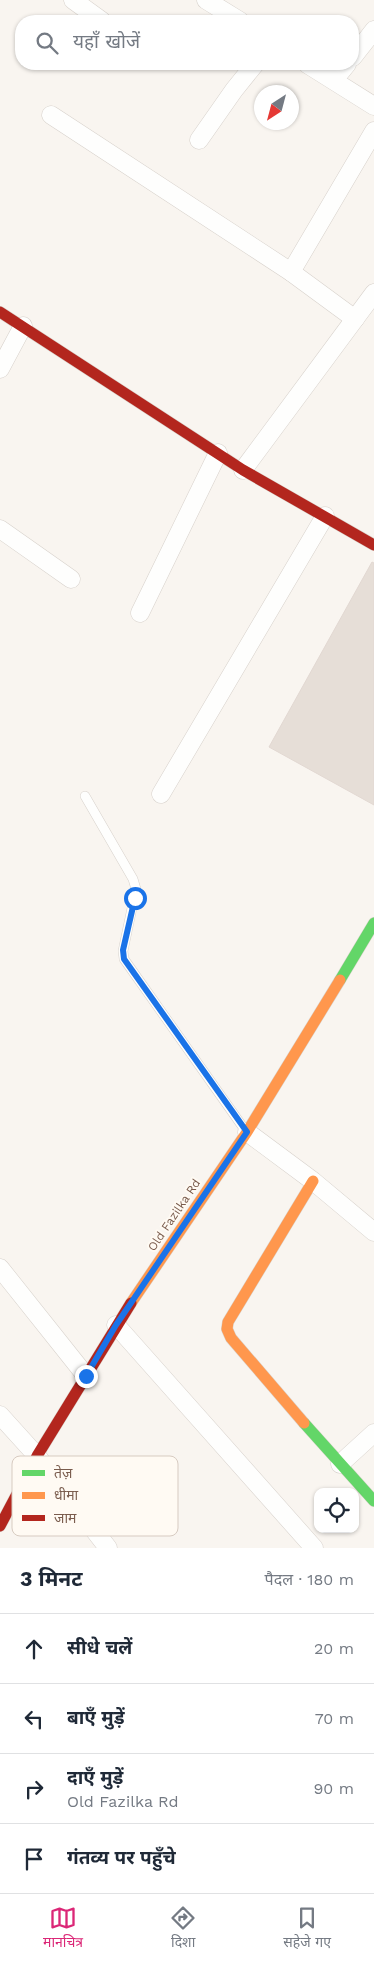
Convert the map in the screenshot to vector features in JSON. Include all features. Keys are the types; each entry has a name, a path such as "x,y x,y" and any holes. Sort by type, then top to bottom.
{"street":[{"path":"73,0 94,15"},
{"path":"206,0 230,15"},
{"path":"359,49 374,30"},
{"path":"199,140 250,70"},
{"path":"317,70 374,106"},
{"path":"334,80 342,70"},
{"path":"51,115 291,272 355,319"},
{"path":"291,272 374,131"},
{"path":"243,470 374,293"},
{"path":"0,312 243,470 374,545"},
{"path":"0,370 23,326"},
{"path":"140,612 218,453"},
{"path":"161,794 325,516"},
{"path":"0,529 71,579"},
{"name":"Old Fazilka Rd","path":"37,1456 116,1325 247,1132 374,923"},
{"path":"247,1132 313,1181 374,1232"},
{"path":"313,1181 228,1322 228,1330 231,1338 374,1501"},
{"path":"0,1268 86,1376"},
{"path":"116,1325 314,1548"},
{"path":"0,1415 37,1456"},
{"path":"340,1464 374,1433"},
{"name":"Old Fazilka Rd","path":"0,1526 12,1503"},
{"path":"99,1536 108,1548"}],"lane":[{"path":"85,796 133,879 136,889 123,950 124,959 247,1132"}],"building":[{"path":"372,562 374,563 374,805 269,747"}],"traffic: fast":[{"path":"340,980 374,923"},
{"path":"304,1423 374,1501"}],"traffic: slow":[{"path":"131,1303 247,1132 340,980"},
{"path":"304,1423 231,1338 227,1329 228,1322 313,1181"}],"traffic: jam":[{"path":"0,312 243,470 374,545"},
{"path":"37,1456 131,1303"},
{"path":"0,1526 12,1503"}],"route":[{"path":"86,1376 116,1325 247,1132 124,959 123,950 135,898"}]}
